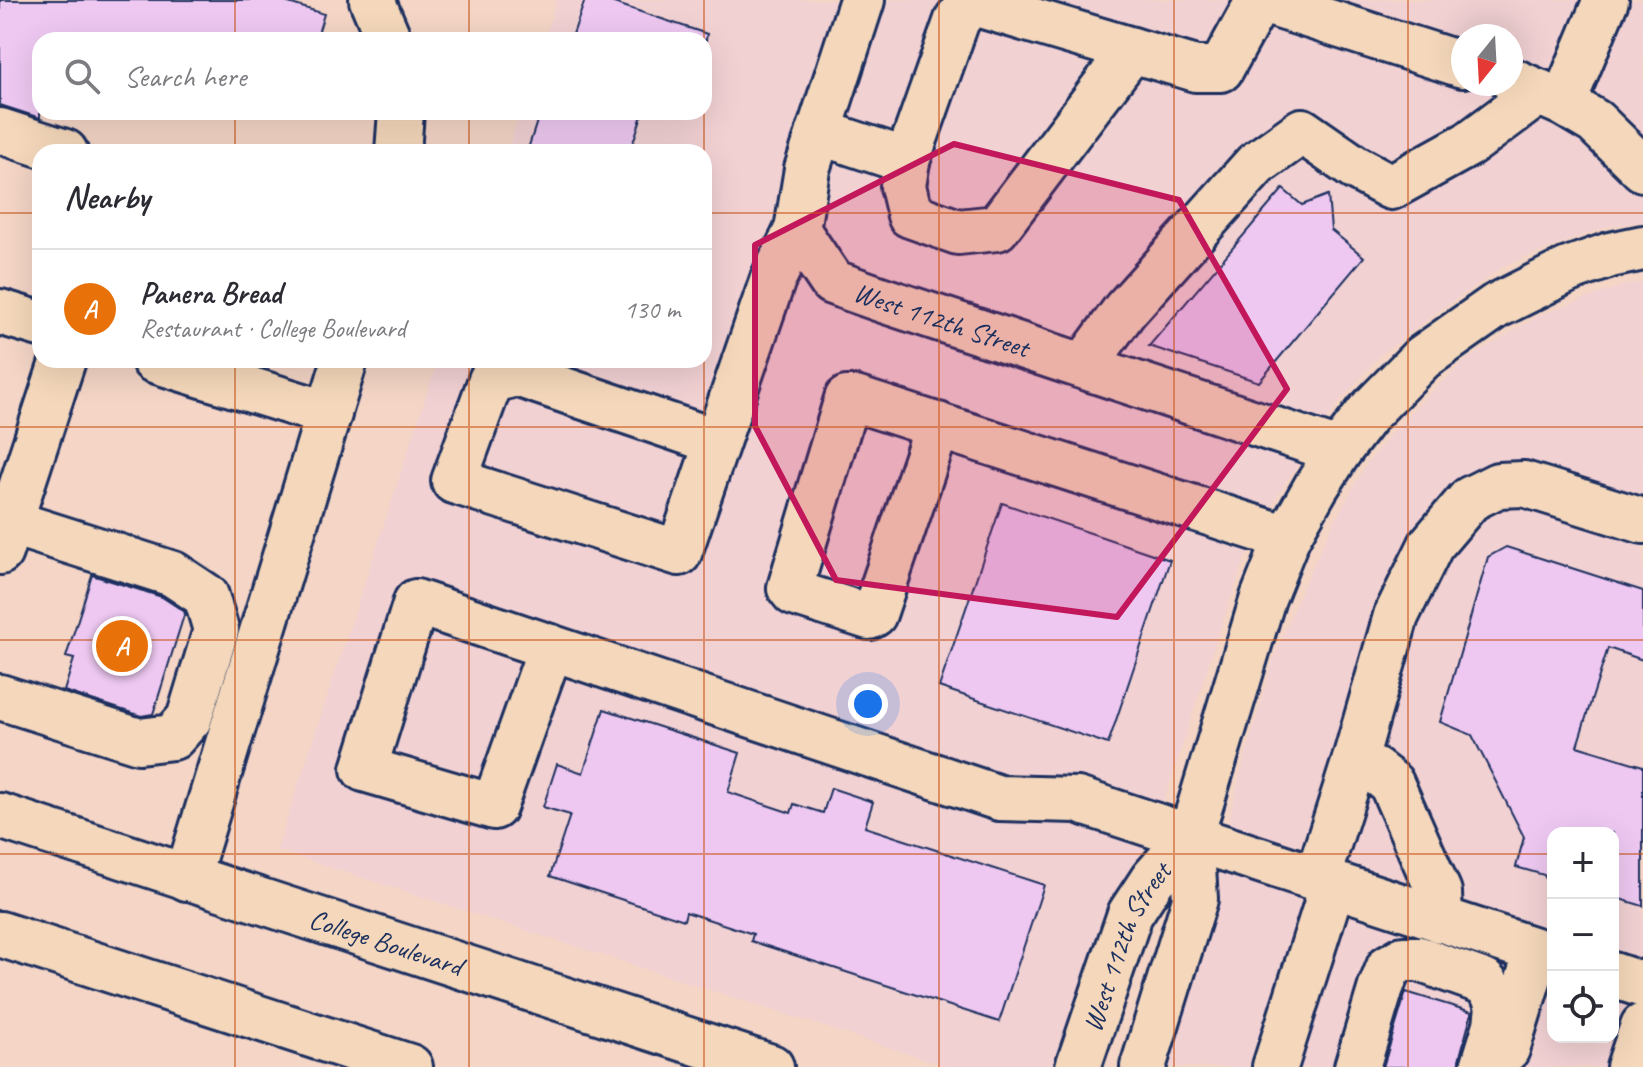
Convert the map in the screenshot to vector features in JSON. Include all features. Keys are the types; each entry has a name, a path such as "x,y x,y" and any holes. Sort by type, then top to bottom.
{"street":[{"path":"372,0 386,32"},
{"path":"717,442 517,374 491,380 454,481 679,553 773,279 797,230 807,169 862,0"},
{"path":"1132,50 997,228 958,232 910,215 903,186 907,161 957,20 970,2 1132,50 1196,69 1221,69 1259,0 1451,61"},
{"path":"1084,366 1125,310 1256,164 1302,131 1354,167 1391,187 1469,144 1538,92 1606,0"},
{"path":"1538,92 1595,122 1643,169"},
{"path":"399,144 400,120"},
{"path":"0,131 40,144"},
{"path":"819,132 907,161"},
{"name":"West 112th Street","path":"797,230 832,282 1339,451"},
{"name":"West 112th Street","path":"1143,1067 1195,899 1191,836 1263,598 1287,538 1339,451 1368,413 1422,358 1496,306 1568,270 1610,255 1643,248"},
{"path":"0,312 32,322"},
{"path":"0,697 139,741 173,737 189,719 216,630 206,596 173,574 5,537 60,368"},
{"path":"180,368 329,414"},
{"path":"187,878 343,368"},
{"path":"938,425 874,614 869,617 794,593 790,588 847,399 938,425 1287,538"},
{"path":"1275,1067 1354,763 1396,616 1431,545 1470,499 1498,485 1524,484 1643,521"},
{"path":"551,647 494,807 364,769 416,602 551,647 999,798 1077,800 1545,953 1501,1067"},
{"path":"1354,763 1374,770 1391,783 1439,892 1440,920"},
{"name":"College Boulevard","path":"0,816 771,1067"},
{"name":"West 112th Street","path":"1078,1067 1130,914 1153,879 1191,836"},
{"path":"0,934 410,1067"},
{"path":"1357,1067 1389,967 1403,959 1419,959 1484,982 1494,994 1498,1007 1496,1025 1483,1067"},
{"path":"1619,977 1643,985"},
{"path":"1629,1067 1643,1026"}],"highlighted area":[{"path":"954,144 1179,200 1287,389 1117,617 836,580 755,426 755,245"}],"shaded area":[{"path":"557,0 1643,0 1643,221 1606,227 1505,265 1379,356 1337,405 1277,496 1244,561 1168,789 1058,1067 949,1067 277,850 435,368 712,368 712,144 510,144 517,120 712,120 712,32 547,32"},
{"path":"1643,282 1643,1067 1162,1067 1211,902 1239,779 1273,660 1330,530 1367,463 1410,412 1467,359 1540,315 1622,286"}],"building":[{"path":"0,0 279,0 324,14 318,32 32,32 32,115 0,105"},
{"path":"585,0 605,0 701,32 574,32"},
{"path":"537,120 640,120 633,144 530,144"},
{"path":"1283,189 1302,205 1328,195 1331,230 1364,257 1259,382 1149,346"},
{"path":"1002,503 1170,560 1108,744 939,687"},
{"path":"1506,547 1643,591 1643,660 1608,648 1577,746 1643,766 1643,906 1619,899 1619,827 1547,827 1547,881 1544,875 1516,867 1524,837 1472,735 1440,722 1488,557"},
{"path":"92,575 162,597 185,612 153,714 141,716 64,691 74,659 66,657"},
{"path":"604,709 740,753 728,792 791,813 794,804 823,813 831,788 873,802 865,827 1044,885 999,1022 751,941 753,934 686,912 684,920 550,876 570,815 543,807 557,764 583,773"},
{"path":"1406,992 1472,1012 1459,1067 1383,1067"}],"place":[{"name":"Panera Bread","path":"122,646"}]}
